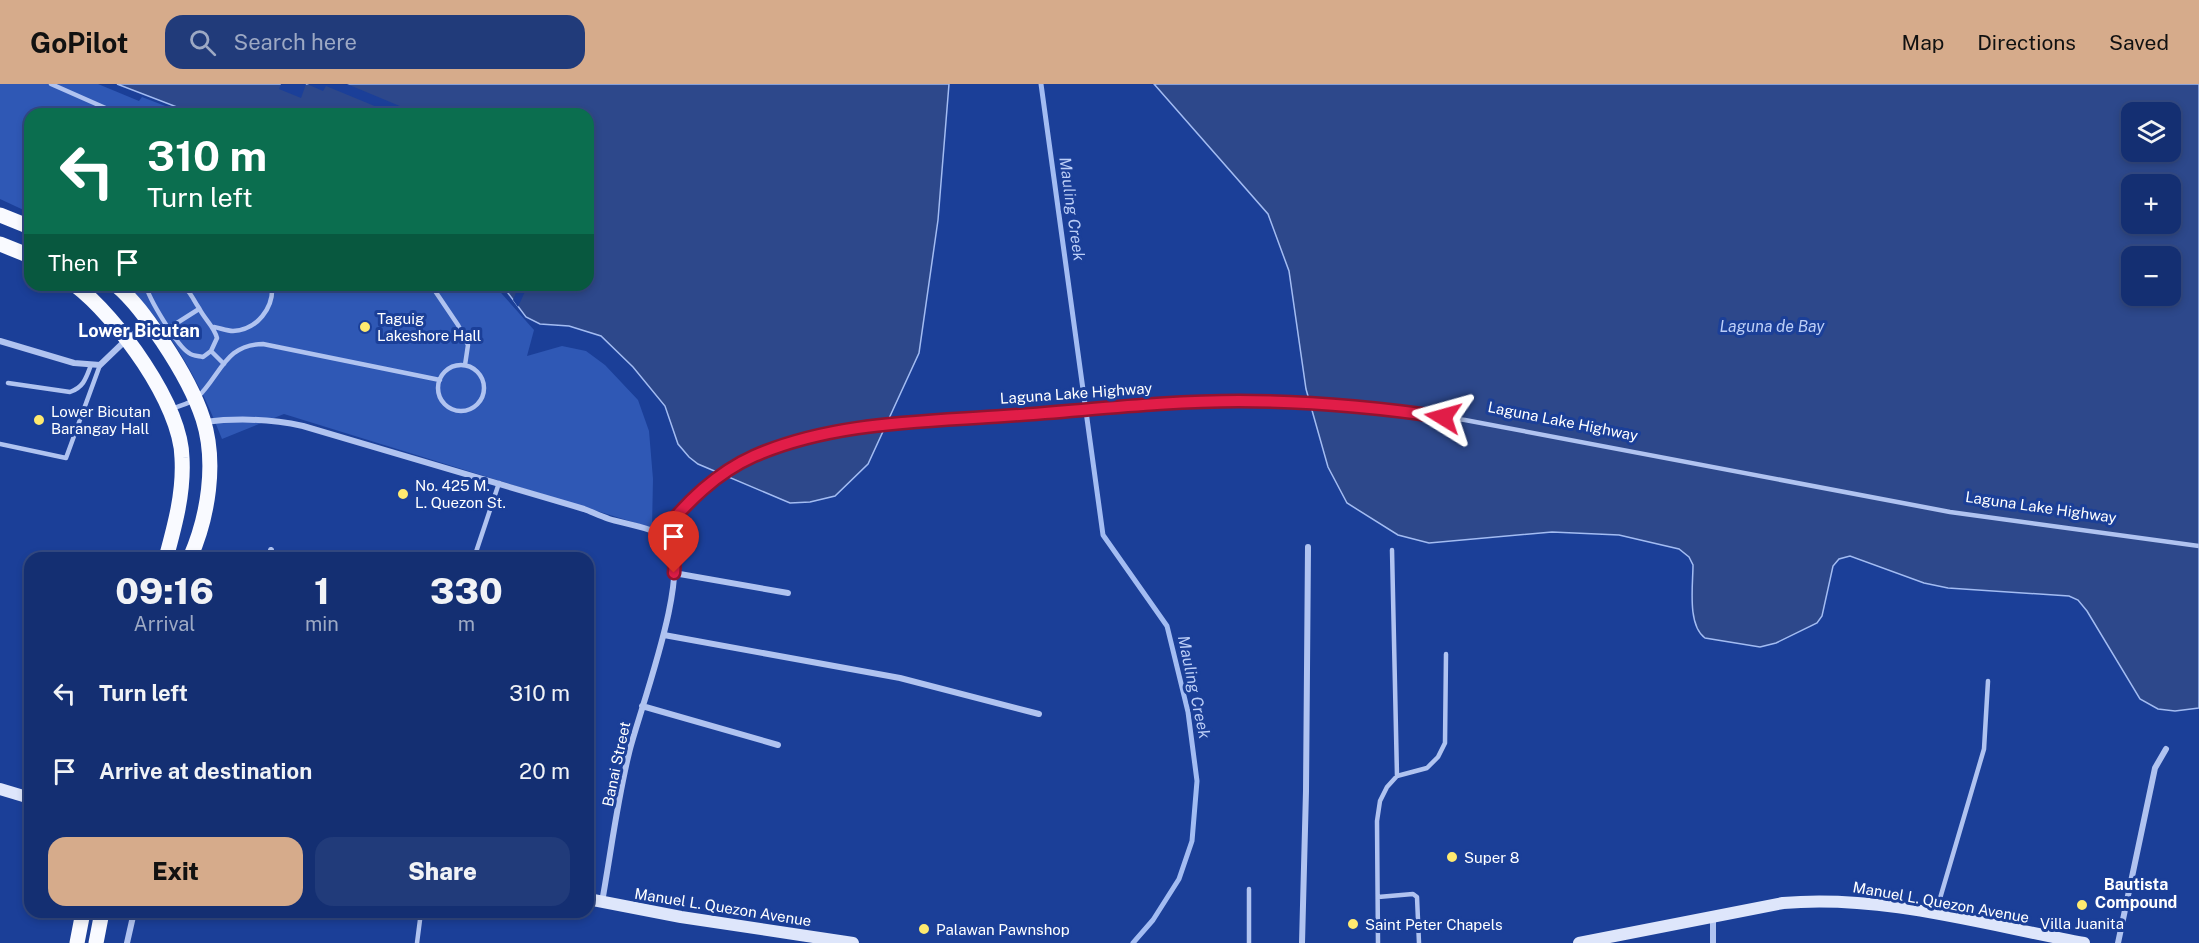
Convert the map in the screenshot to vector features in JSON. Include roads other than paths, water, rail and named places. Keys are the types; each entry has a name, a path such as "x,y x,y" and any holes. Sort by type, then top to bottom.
{"main road":[{"path":"0,215 24,225"},
{"path":"0,244 24,254"},
{"path":"82,291 104,311 152,376 169,410 180,440 183,456 180,499 167,552"},
{"path":"121,291 149,322 177,363 196,399 204,422 208,450 207,504 201,531 192,552"},
{"path":"0,789 24,796"},
{"name":"Manuel L. Quezon Avenue","path":"594,900 681,917 853,943"},
{"name":"Manuel L. Quezon Avenue","path":"1579,943 1783,903 1816,900 1860,902 1935,914 2084,943"},
{"path":"77,943 82,918"},
{"path":"96,943 101,918"}],"street":[{"path":"0,341 74,363 100,365 149,322"},
{"path":"204,422 257,420 303,426 499,483 661,534"},
{"name":"Banai Street","path":"602,902 628,754 664,635 674,573 673,548 661,534"},
{"path":"1302,943 1308,547"},
{"path":"674,573 788,593"},
{"path":"664,635 900,678 1039,714"},
{"path":"642,706 777,745"},
{"path":"2118,943 2155,768 2166,748"},
{"path":"1713,916 1713,943"},
{"path":"127,943 133,918"}],"lane":[{"path":"51,84 105,108"},
{"path":"149,291 152,303 179,343 189,354 203,357 211,351 217,339 214,327 199,309 191,292"},
{"path":"214,327 233,331 252,326 266,313 273,291"},
{"path":"435,291 458,325 468,345 465,365"},
{"path":"170,328 199,309"},
{"path":"169,410 196,399 224,364 240,348 250,344 263,344 440,380"},
{"path":"211,351 224,364"},
{"path":"8,383 70,392 84,383 91,365"},
{"path":"0,444 66,458 87,394 100,365"},
{"path":"465,365 479,372 484,388 479,403 465,411 450,408 440,396 440,380 443,373 450,368 465,365"},
{"name":"Laguna Lake Highway","path":"661,534 692,498 719,477 752,457 805,438 833,432 911,423 1136,407 1247,402 1345,405 1465,420 1950,512 2199,546"},
{"path":"476,552 499,483"},
{"path":"1392,550 1397,776"},
{"path":"1378,943 1377,821 1380,801 1387,787 1397,776 1427,768 1438,757 1445,743 1446,654"},
{"path":"1935,914 1984,749 1988,681"},
{"path":"1249,889 1249,943"},
{"path":"1378,897 1413,894 1418,897 1419,943"},
{"path":"417,943 420,918"}],"water":[{"path":"117,84 949,84 938,220 919,353 868,464 835,496 810,502 790,503 698,464 678,444 665,406 633,367 601,336 569,326 540,324 526,317 506,291 594,291 594,108 179,108"},
{"name":"Laguna de Bay","path":"1154,84 2199,84 2199,708 2175,711 2158,709 2140,699 2087,611 2078,600 2069,596 1948,588 1924,583 1850,556 1839,559 1833,566 1822,616 1817,623 1776,643 1760,647 1705,638 1699,632 1692,604 1693,565 1689,557 1679,549 1619,535 1552,532 1429,543 1398,535 1347,503 1328,467 1306,389 1289,271 1268,214"}],"waterway":[{"name":"Mauling Creek","path":"1041,84 1103,535 1167,626 1188,712 1197,781 1192,841 1179,879 1153,920 1133,943"}],"place":[{"name":"Taguig Lakeshore Hall","path":"365,327"},
{"name":"Lower Bicutan Barangay Hall","path":"39,420"},
{"name":"No. 425 M. L. Quezon St.","path":"403,494"},
{"name":"Super 8","path":"1452,857"},
{"name":"Villa Juanita","path":"2082,905"},
{"name":"Saint Peter Chapels","path":"1353,924"},
{"name":"Palawan Pawnshop","path":"924,929"}],"district":[{"name":"Lower Bicutan","path":"139,330"},
{"name":"Bautista Compound","path":"2136,893"}]}
